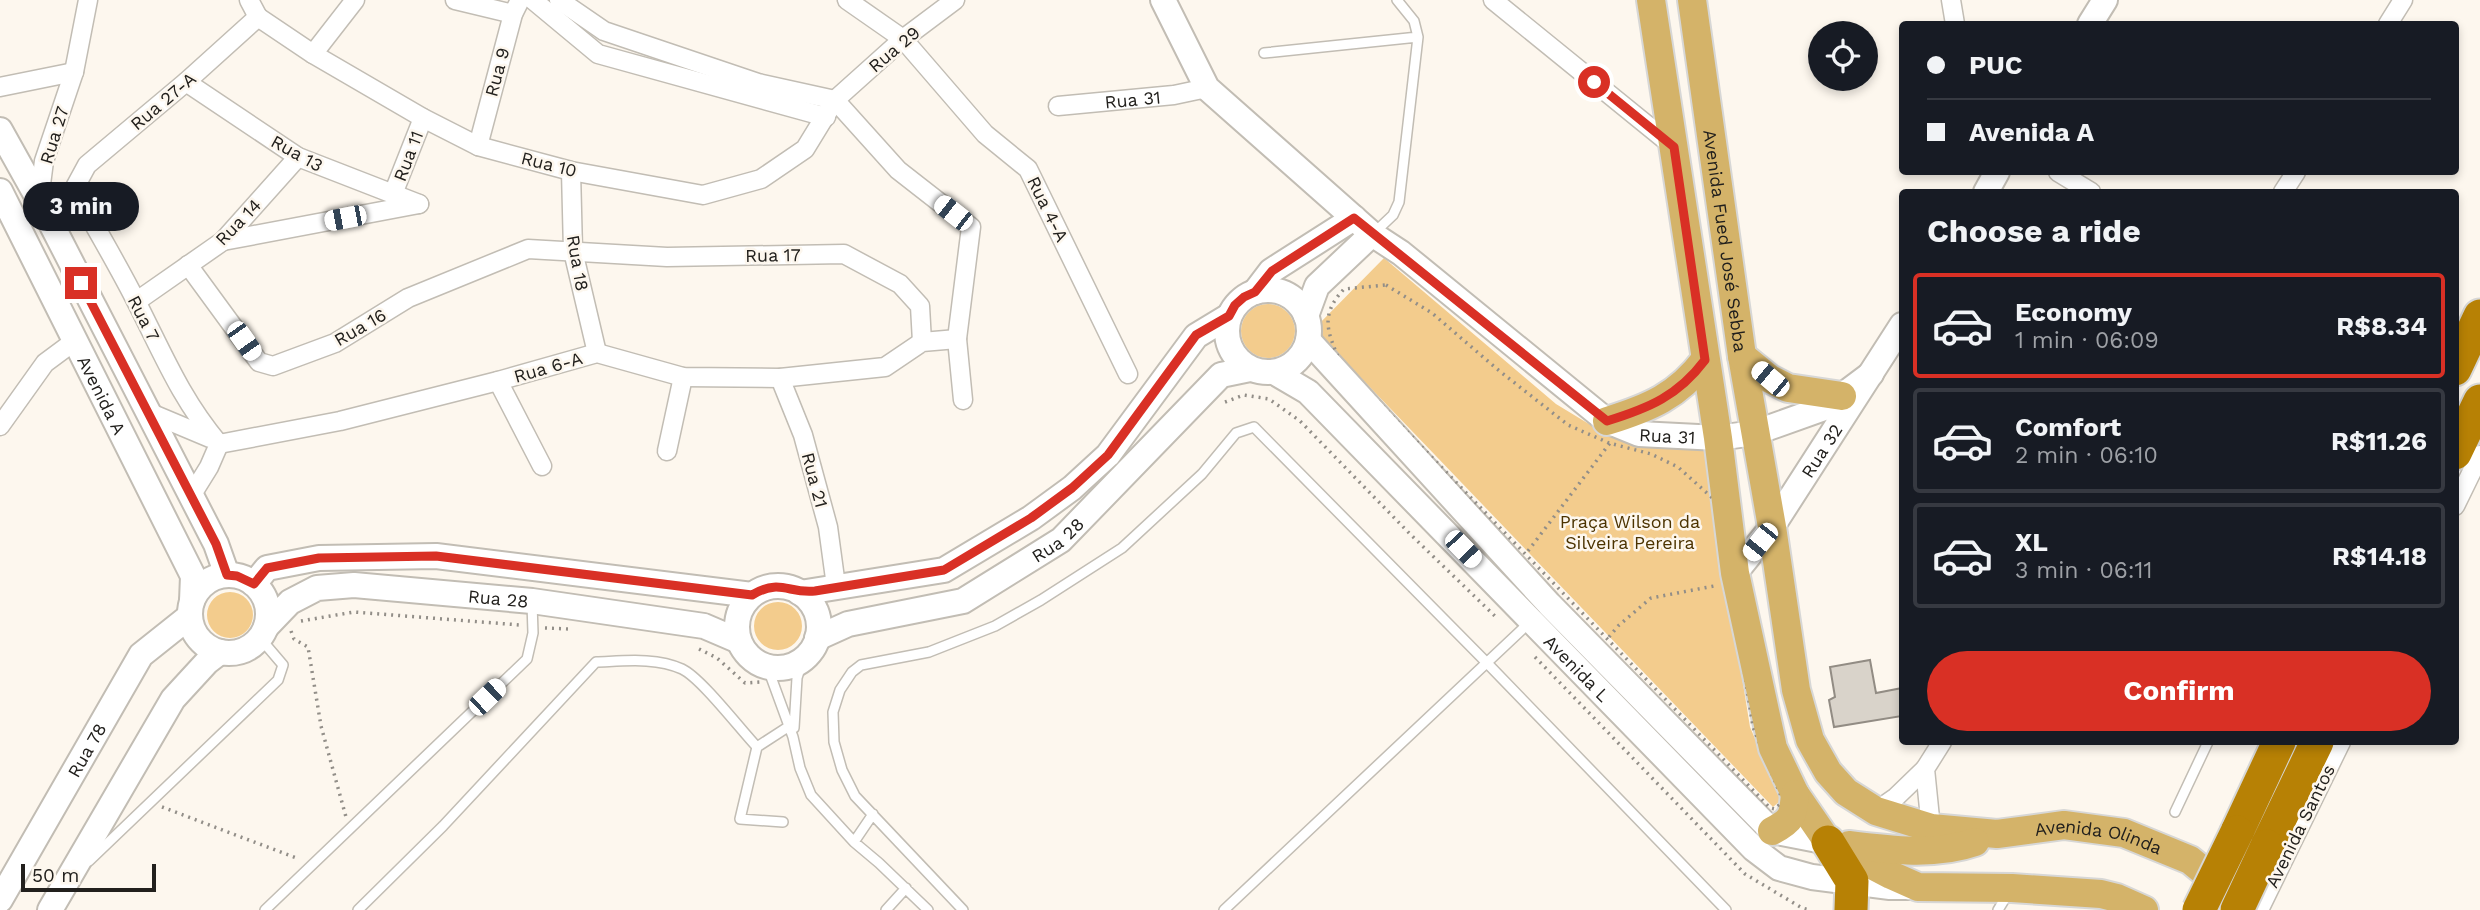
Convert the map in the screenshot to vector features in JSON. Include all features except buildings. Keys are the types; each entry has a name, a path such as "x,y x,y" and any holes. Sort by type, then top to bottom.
{"highway":[{"path":"2459,361 2480,316"},
{"path":"2459,445 2480,401"},
{"path":"2199,910 2278,745"},
{"path":"2239,910 2316,745"},
{"path":"1828,842 1851,895"}],"main road":[{"path":"1163,0 1207,88 1354,218 1272,271 1255,292"},
{"path":"1651,0 1718,438 1729,581 1773,748 1795,794 1828,842 1891,876 1918,887 2005,899 2101,894 2144,910"},
{"name":"Avenida Fued José Sebba","path":"1692,0 1754,433 1772,527 1796,690 1810,740 1828,772 1846,792 1877,811 1931,828"},
{"path":"2092,21 2105,0"},
{"name":"Avenida A","path":"0,130 39,200 216,544 227,575"},
{"name":"Avenida A","path":"0,191 193,576 191,608"},
{"name":"Rua 31","path":"1354,218 1401,253 1612,430 1718,438 1754,433 1827,407 1871,374"},
{"path":"1307,328 1300,305 1291,297 1268,290 1244,297 1229,316 1226,328 1227,340 1239,362 1262,370 1286,369 1304,352 1317,286 1373,234"},
{"name":"Rua 28","path":"800,593 944,570 1031,518 1072,488 1108,455 1196,335 1229,316"},
{"name":"Avenida L","path":"1307,328 1519,560 1532,620"},
{"name":"Rua 32","path":"1729,581 1772,527 1899,330"},
{"path":"1742,356 1770,379 1788,388 1842,396"},
{"path":"1612,430 1674,392 1692,377 1705,360"},
{"name":"Avenida L","path":"1262,370 1308,392 1532,620 1594,653 1772,831"},
{"name":"Rua 28","path":"817,638 848,624 963,601 1061,541 1220,375 1262,370"},
{"name":"Rua 28","path":"254,584 267,568 319,558 436,556 752,595"},
{"path":"227,575 237,576 254,584 267,604 263,632 242,651 220,652 209,647 199,639 193,628 191,608 206,583 227,575"},
{"name":"Rua 28","path":"263,632 290,602 317,588 354,585 532,601 704,626 739,641"},
{"path":"789,587 810,601 819,625 817,638 803,659 769,674 746,652 739,641 738,615 752,595 763,588 789,587"},
{"name":"Rua 78","path":"0,900 141,655 191,608"},
{"path":"50,910 173,699 207,662 220,652"},
{"name":"Avenida L","path":"1594,653 1754,849 1779,868 1812,877 1851,895 1890,887 1918,887"},
{"path":"1772,831 1788,823 1793,812 1795,794"},
{"path":"1828,842 1877,811"},
{"name":"Avenida Olinda","path":"1931,828 1997,834 2064,825 2124,833 2190,860 2226,888 2239,910"},
{"path":"1772,831 1898,852 1964,845 1997,834"}],"street":[{"name":"Rua 27","path":"39,200 44,161 74,72 88,0"},
{"path":"249,0 258,17"},
{"path":"313,54 355,0"},
{"path":"455,0 517,7"},
{"path":"533,0 598,54 826,117"},
{"path":"559,0 604,32 758,83 835,100 898,170 971,227 957,339 962,400"},
{"name":"Rua 4-A","path":"847,0 903,38 985,134 1028,169 1128,374"},
{"name":"Rua 29","path":"835,100 903,38 955,0"},
{"path":"1493,0 1674,147"},
{"path":"1951,0 1954,21"},
{"path":"2390,21 2403,0"},
{"name":"Rua 9","path":"478,146 517,7"},
{"name":"Rua 10","path":"258,17 313,54 423,118 478,146 571,172 702,195 761,179 805,149 835,100"},
{"name":"Rua 27-A","path":"74,189 87,164 186,82 258,17"},
{"name":"Rua 27","path":"0,87 74,72"},
{"name":"Rua 13","path":"186,82 298,157 419,204 223,241"},
{"name":"Rua 31","path":"1058,106 1174,95 1207,88"},
{"name":"Rua 11","path":"393,194 423,118"},
{"name":"Rua 14","path":"136,302 223,241 298,157"},
{"name":"Rua 18","path":"571,172 573,251 597,353"},
{"path":"2063,175 2086,189"},
{"name":"Rua 7","path":"74,189 136,302 180,391 200,422 219,444"},
{"name":"Rua 16","path":"188,265 259,362 273,366 335,343 408,298 528,249 573,251"},
{"name":"Rua 17","path":"573,251 600,255 667,257 844,254 900,284 919,306 922,342"},
{"name":"Rua 6-A","path":"219,444 340,421 597,353 683,377 780,378 885,367 922,342 957,339"},
{"path":"0,426 45,363 76,340"},
{"path":"667,451 683,377"},
{"name":"Rua 21","path":"780,378 803,435 822,503 836,586"},
{"path":"498,381 542,466"},
{"path":"148,412 219,444 191,496"},
{"path":"2459,498 2480,456"},
{"path":"1877,811 1925,769 1940,745"},
{"name":"Avenida Santos","path":"2259,910 2340,745"},
{"path":"1925,769 1931,828"}],"lane":[{"path":"1373,234 1393,215 1399,202 1418,37 1414,21 1397,0"},
{"path":"1264,53 1418,37"},
{"path":"963,910 855,796 842,770 834,742 833,712 840,690 852,672 861,665 929,652 995,626 1041,600 1122,548 1202,474 1236,433 1254,427 1726,910"},
{"path":"265,910 527,659 533,627 532,601"},
{"path":"1224,910 1532,620"},
{"path":"65,884 278,680 283,665 263,632"},
{"path":"783,822 740,819 757,747 791,724 797,678 803,659"},
{"path":"358,910 443,827 596,662 650,661 683,669 710,694 757,747"},
{"path":"769,674 791,724 800,768 811,795 854,842 928,910"},
{"path":"2175,812 2207,745"},
{"path":"854,842 873,814"},
{"path":"886,910 906,888"}],"path":[{"path":"1386,285 1432,313 1568,425 1612,430 1678,467 1718,503 1753,727 1783,801 1775,809 1770,808 1594,653 1519,560 1340,362 1327,330 1331,303 1345,289 1386,285"},
{"path":"1222,404 1244,396 1269,399 1300,421 1426,550 1532,620 1564,689 1745,874 1802,909 1810,910"},
{"path":"1519,560 1612,430"},
{"path":"1564,689 1618,626 1651,598 1729,581"},
{"path":"349,829 321,726 308,647 293,639 289,623 354,612 571,629"},
{"path":"697,648 717,658 745,683 769,674"},
{"path":"150,803 313,864"}],"green space":[{"name":"Praça Wilson da Silveira Pereira","path":"1384,258 1556,404 1589,424 1637,442 1709,448 1715,510 1750,727 1781,800 1773,807 1314,329"},
{"path":"1268,304 1287,312 1295,331 1287,350 1268,358 1249,350 1241,331 1249,312"},
{"path":"230,592 246,599 253,615 246,631 230,638 214,631 207,615 214,599"},
{"path":"778,602 795,609 802,626 795,643 778,650 761,643 754,626 761,609"}],"route":[{"path":"81,283 216,544 227,575 246,579 254,584 267,568 319,558 436,556 752,595 763,588 776,586 789,587 800,593 944,570 1031,518 1072,488 1108,455 1196,335 1229,316 1235,305 1255,292 1272,271 1354,218 1401,253 1607,421 1645,409 1674,392 1692,377 1705,360 1674,147 1594,82"}]}
